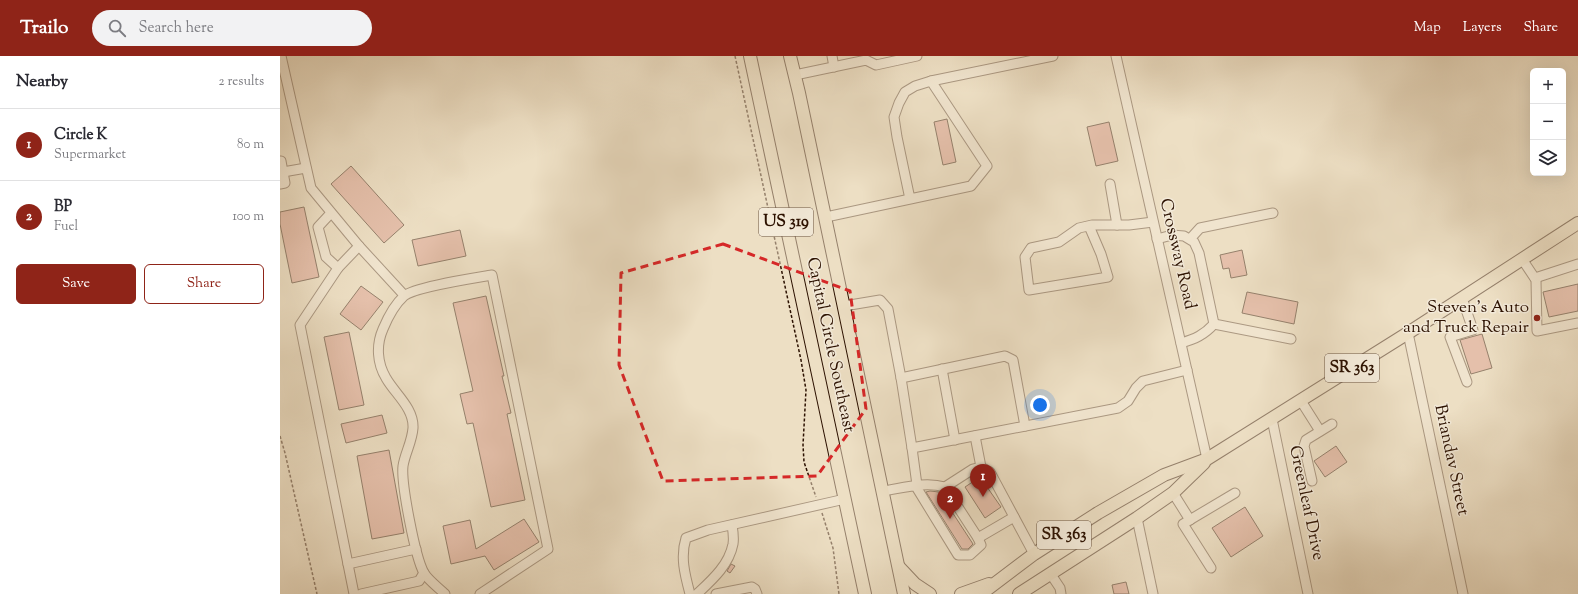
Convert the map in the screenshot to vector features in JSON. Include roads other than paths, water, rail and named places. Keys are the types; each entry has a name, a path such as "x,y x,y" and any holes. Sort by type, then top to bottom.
{"main road":[{"name":"Capital Circle Southeast","path":"750,56 865,594"},
{"name":"Capital Circle Southeast","path":"790,56 826,217 904,594"},
{"name":"SR 363","path":"981,594 1034,554 1098,513 1164,475 1207,459 1408,333 1578,223"},
{"name":"SR 363","path":"1019,594 1173,493 1207,459"},
{"path":"899,567 915,584 930,594"},
{"path":"856,594 860,570"},
{"path":"961,594 997,581"}],"street":[{"path":"281,56 311,188 331,214 404,295"},
{"path":"832,56 834,67"},
{"path":"795,75 834,67 865,58 876,65 917,56"},
{"path":"910,199 896,137 894,117 905,92 915,86 931,81 1053,56"},
{"name":"Crossway Road","path":"1116,56 1207,459"},
{"path":"826,217 971,186 987,166 931,81"},
{"path":"280,162 285,183 280,184"},
{"path":"283,172 306,168"},
{"path":"1110,184 1117,225"},
{"path":"1190,239 1200,228 1273,213"},
{"path":"331,214 318,227 326,257 338,268"},
{"path":"1089,226 1101,254 1108,277 1029,290 1025,257 1031,248 1060,242 1079,228 1089,226 1129,225 1153,222"},
{"path":"1157,239 1172,235 1184,236 1194,242 1199,253 1214,324"},
{"path":"354,594 300,325 338,268 359,246"},
{"path":"1522,259 1536,280 1537,331 1578,323"},
{"path":"1535,278 1578,264"},
{"path":"445,594 424,574 416,549 403,482 403,466 411,442 413,426 409,411 386,379 379,364 378,339 389,315 404,295 416,289 492,275 548,549 480,594"},
{"path":"1462,298 1473,330 1450,337 1467,382"},
{"path":"844,306 880,300 888,309 901,378 916,485 958,555 970,555 981,545 945,486 937,484 916,485 883,491"},
{"path":"1182,343 1196,339 1214,324"},
{"path":"1214,324 1291,339"},
{"name":"Briandav Street","path":"1408,333 1463,594"},
{"path":"901,378 1005,356 1013,360 1025,426"},
{"path":"942,369 955,440"},
{"path":"912,448 1118,408 1128,401 1136,388 1143,381 1187,370"},
{"path":"1301,401 1320,431"},
{"name":"Greenleaf Drive","path":"1272,419 1308,594"},
{"path":"1312,481 1304,446 1306,440 1332,424"},
{"path":"975,436 981,467"},
{"path":"945,486 973,469 981,467 990,472 1034,554"},
{"path":"1173,493 1190,520"},
{"path":"1211,568 1183,524 1235,493"},
{"path":"690,594 683,561 683,548 686,538 708,530 845,499"},
{"path":"978,538 1014,517"},
{"path":"1137,518 1153,594"},
{"path":"697,594 713,580 728,559 734,542 732,525"},
{"path":"348,564 416,549"},
{"path":"1050,573 1060,588 1061,594"},
{"path":"361,594 419,581 424,574"},
{"path":"716,594 752,587 755,589 757,594"}],"place":[{"name":"Steven's Auto and Truck Repair","path":"1537,318"},
{"name":"Circle K","path":"983,497"},
{"name":"BP","path":"950,519"}]}
